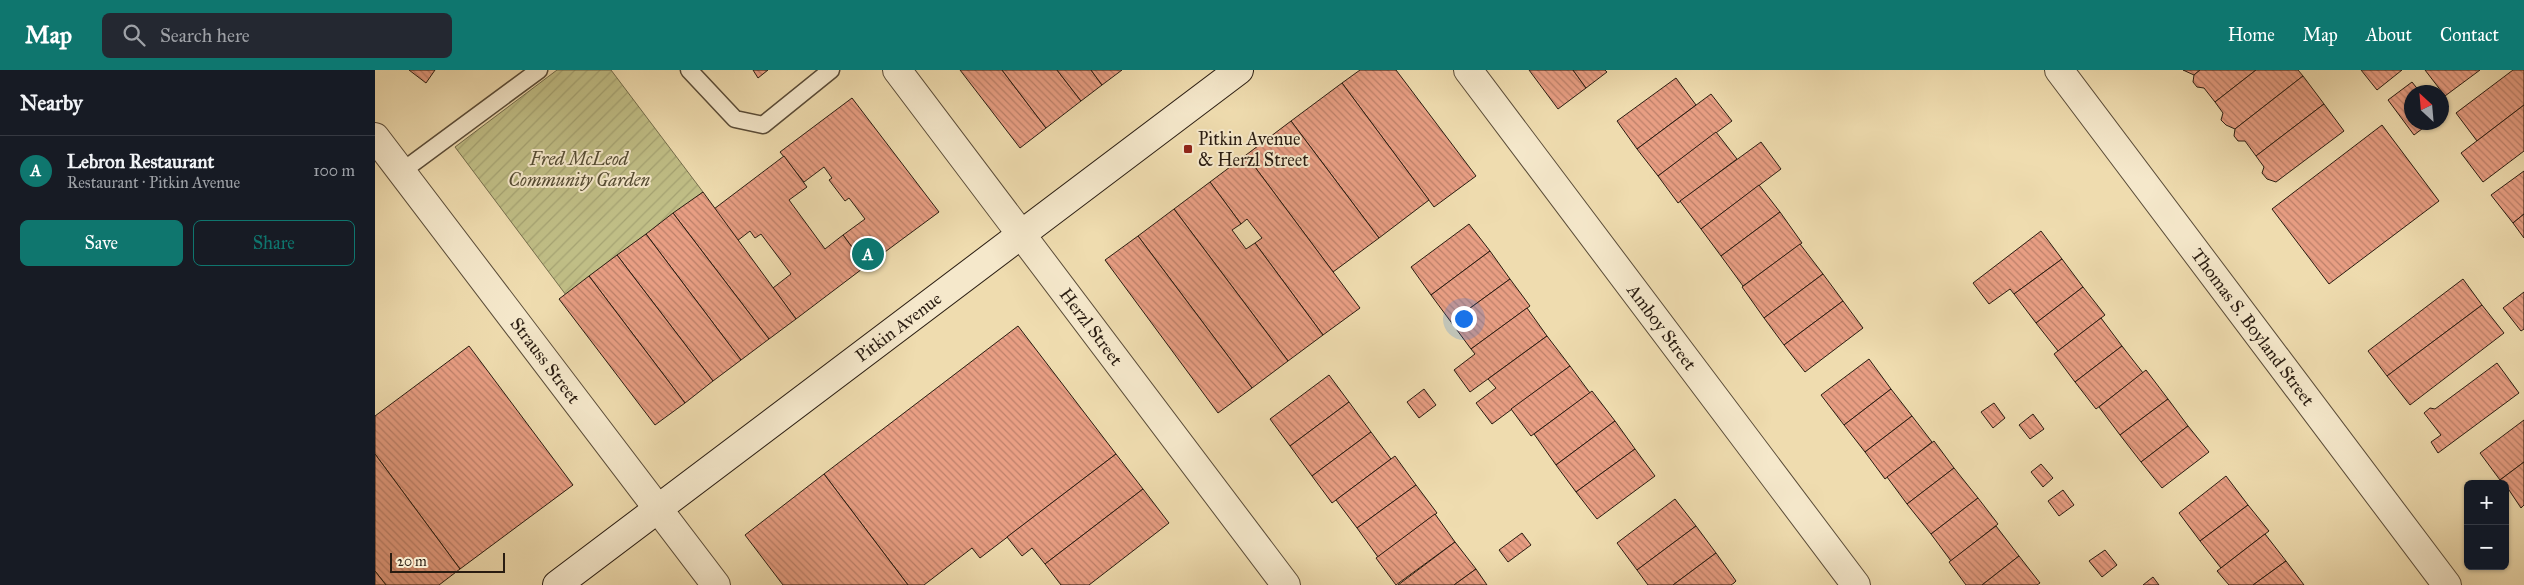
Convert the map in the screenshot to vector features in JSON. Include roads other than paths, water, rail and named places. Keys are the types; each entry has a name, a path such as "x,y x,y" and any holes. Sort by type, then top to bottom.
{"street":[{"name":"Herzl Street","path":"897,70 1286,585"},
{"name":"Pitkin Avenue","path":"557,585 1239,70"},
{"name":"Amboy Street","path":"1468,70 1856,585"},
{"name":"Thomas S. Boyland Street","path":"2059,70 2447,585"},
{"name":"Strauss Street","path":"375,137 716,585"}],"lane":[{"path":"401,172 539,70"},
{"path":"689,70 735,119 763,125 831,70"}],"place":[{"name":"Pitkin Avenue & Herzl Street","path":"1188,149"},
{"name":"Lebron Restaurant","path":"868,254"}],"park label":[{"name":"Fred McLeod Community Garden","path":"579,169"}]}
